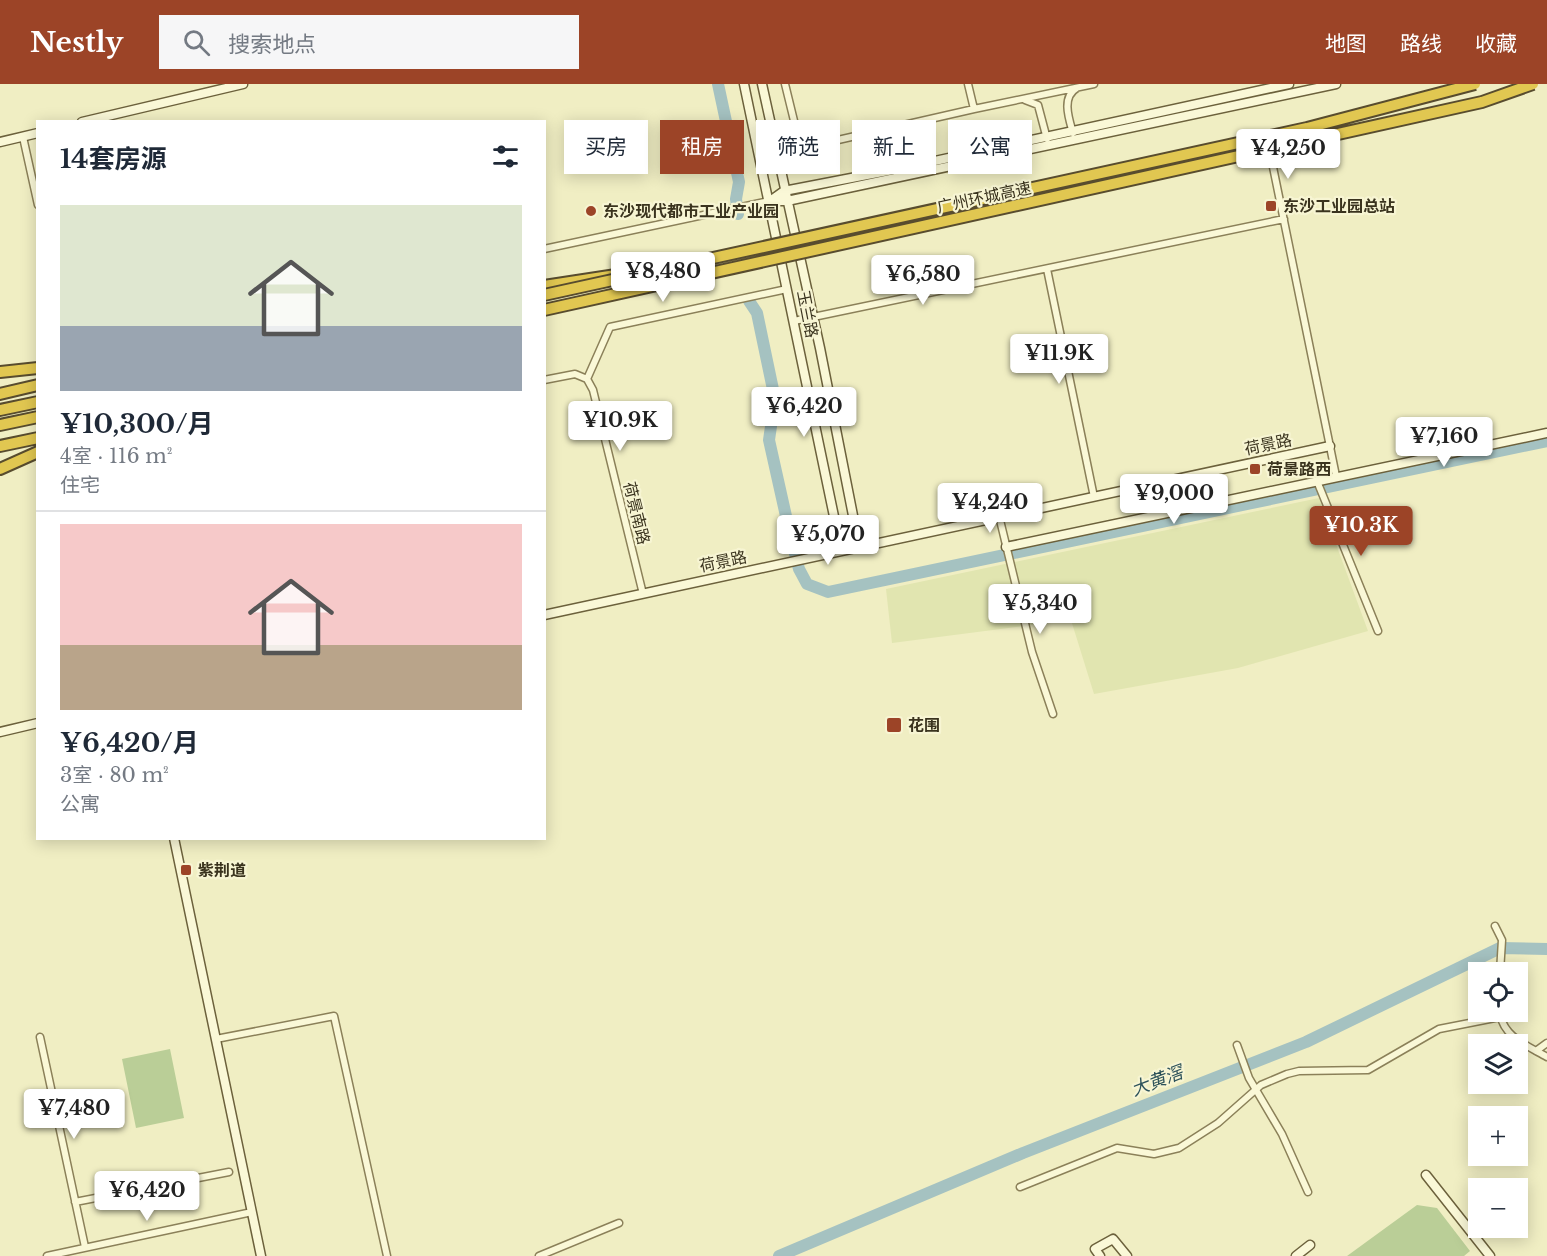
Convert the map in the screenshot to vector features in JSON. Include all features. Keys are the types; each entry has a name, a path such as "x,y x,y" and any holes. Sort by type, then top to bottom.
{"highway":[{"name":"广州环城高速","path":"546,295 820,232 1307,128 1475,84"},
{"name":"广州环城高速","path":"546,310 1449,110 1482,102 1533,84"},
{"path":"546,286 685,264"},
{"path":"0,372 36,368"},
{"path":"0,393 36,385"},
{"path":"0,410 36,402"},
{"path":"0,425 36,417"},
{"path":"0,447 36,438"},
{"path":"0,470 36,453"}],"street":[{"path":"90,120 218,87 243,84"},
{"name":"玉兰路","path":"744,84 841,550"},
{"name":"玉兰路","path":"762,84 813,316 859,546"},
{"path":"785,84 797,133 807,144 816,145 1094,84"},
{"path":"968,84 974,109"},
{"path":"1073,136 1289,84"},
{"path":"769,201 784,191 1335,84"},
{"path":"1073,136 1067,102 1074,90 1083,86"},
{"path":"1018,100 1038,105 1048,141"},
{"path":"0,142 36,134"},
{"path":"23,137 36,196"},
{"path":"546,249 769,201 787,201 1048,141"},
{"path":"1273,167 1336,476"},
{"path":"794,321 1284,219"},
{"path":"1047,269 1094,496"},
{"path":"546,380 574,374 586,379 610,327 787,289"},
{"name":"荷景南路","path":"586,379 592,390 643,594"},
{"path":"1006,548 1336,476 1547,433"},
{"name":"荷景路","path":"546,615 1330,446"},
{"path":"1318,481 1378,631"},
{"path":"999,516 1009,564 1045,695 1053,714"},
{"path":"0,732 36,723"},
{"path":"174,840 261,1256"},
{"path":"1495,926 1502,940 1501,962"},
{"path":"216,1039 334,1016 387,1256"},
{"path":"1020,1187 1117,1148 1154,1154 1179,1148 1218,1123 1256,1089 1293,1072 1368,1070 1439,1029 1468,1022"},
{"path":"1503,1022 1506,1031 1547,1057"},
{"path":"40,1037 85,1247"},
{"path":"1536,1051 1547,1042"},
{"path":"1237,1045 1247,1071 1282,1134 1308,1192"},
{"path":"75,1202 229,1172"},
{"path":"1426,1174 1490,1256"},
{"path":"47,1256 252,1212"},
{"path":"539,1256 619,1223"},
{"path":"1101,1256 1095,1250 1113,1239 1126,1256"},
{"path":"1296,1256 1310,1245"}],"green space":[{"path":"1319,498 1368,631 1238,668 1094,694 1071,620 892,643 886,589"},
{"path":"170,1049 184,1118 136,1128 122,1059"},
{"path":"1417,1205 1437,1208 1470,1251 1464,1256 1347,1256"}],"waterway":[{"path":"718,84 739,182 736,199 738,214"},
{"path":"749,301 757,313 775,399 769,440 799,569 807,584 828,592 1547,441"},
{"name":"大黄滘","path":"779,1256 1023,1153 1306,1042 1500,948 1547,949"}],"place":[{"name":"东沙工业园总站","path":"1271,206"},
{"name":"东沙现代都市工业产业园","path":"591,211"},
{"name":"荷景路西","path":"1255,469"},
{"name":"花围","path":"894,725"},
{"name":"紫荆道","path":"186,870"}]}
